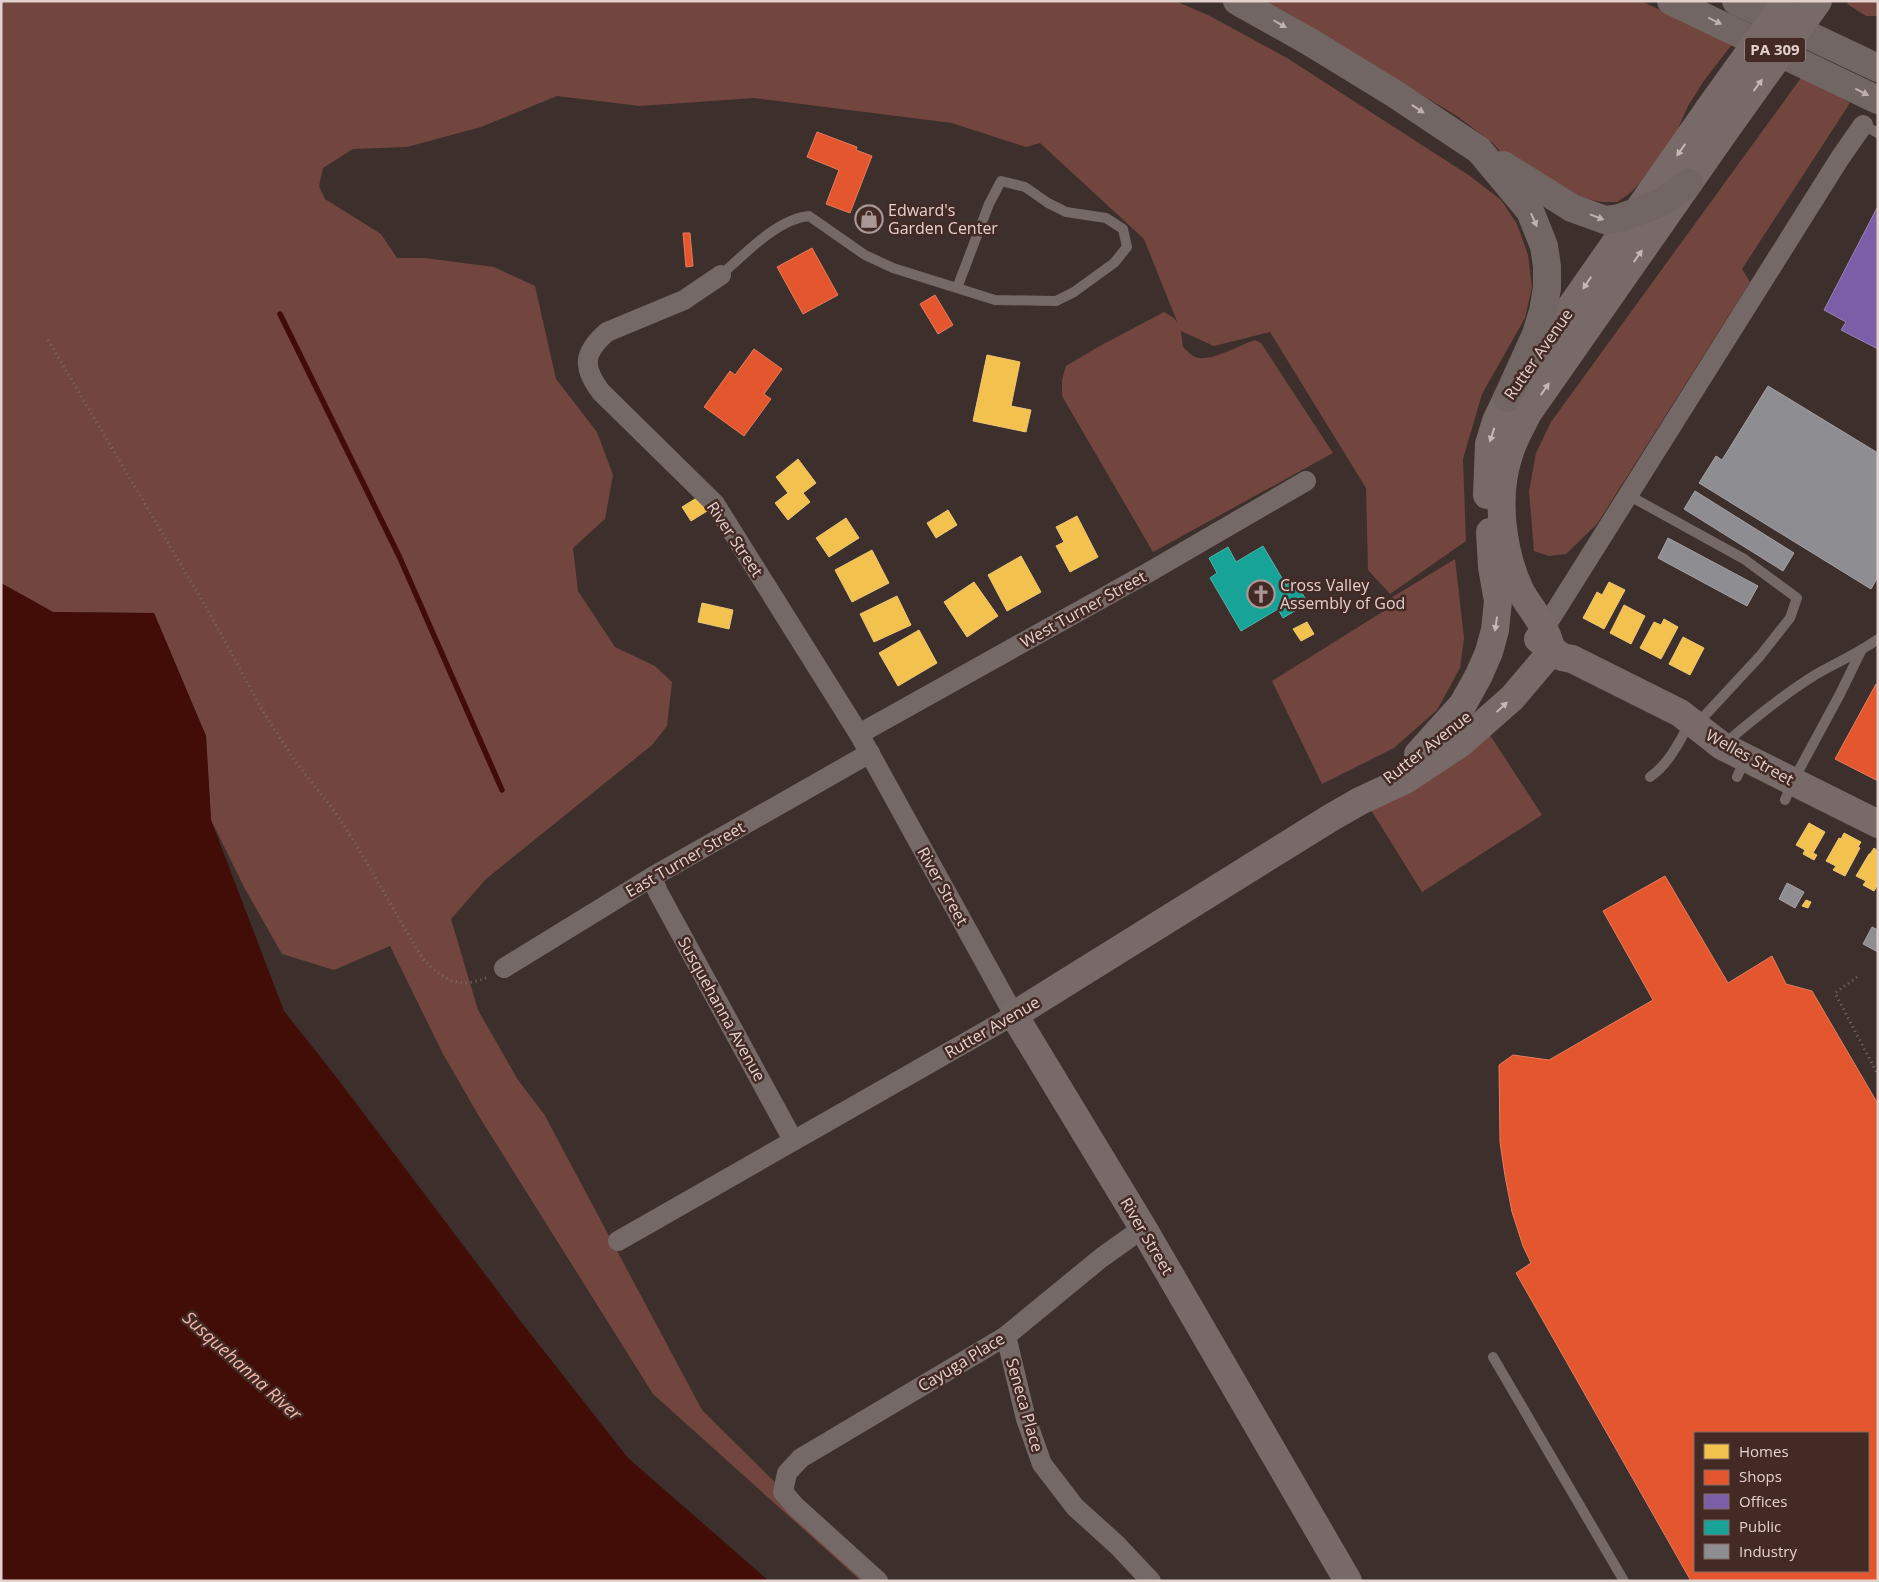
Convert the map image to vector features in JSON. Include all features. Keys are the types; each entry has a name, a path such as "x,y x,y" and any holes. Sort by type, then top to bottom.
{"highway":[{"path":"1237,1 1386,88 1479,150 1572,208 1605,220 1619,218 1658,204 1689,183"},
{"name":"PA 309","path":"1671,1 1878,100"},
{"name":"PA 309","path":"1736,1 1878,68"},
{"path":"1479,150 1530,211 1544,246 1547,266 1547,288 1543,311 1536,334 1507,398"}],"main road":[{"name":"Rutter Avenue","path":"1552,644 1520,590 1507,546 1503,523 1503,496 1508,455 1528,413 1689,183 1719,117 1786,1"},
{"name":"Rutter Avenue","path":"1552,644 1521,617 1498,564 1489,524 1487,494 1489,444 1496,421 1507,398 1637,213 1818,1"},
{"path":"1418,754 1463,704 1480,675 1489,652 1495,630 1498,601 1492,567 1489,524"},
{"name":"Rutter Avenue","path":"1360,801 1392,774 1456,727 1519,663 1552,644"},
{"name":"Rutter Avenue","path":"1014,1015 1360,801 1405,780 1461,743 1512,698 1552,644"},
{"name":"Welles Street","path":"1552,644 1687,720 1735,760 1789,791 1878,824"},
{"name":"River Street","path":"1014,1015 1143,1228 1348,1581"}],"street":[{"name":"Rutter Avenue","path":"1552,644 1628,495 1840,158 1870,129"},
{"name":"River Street","path":"721,275 684,300 607,332 597,341 590,353 587,366 592,379 601,392 715,504 859,734 1014,1015"},
{"name":"West Turner Street","path":"859,734 1151,571 1306,481"},
{"name":"East Turner Street","path":"504,968 652,877 870,753"},
{"name":"Susquehanna Avenue","path":"652,877 794,1140"},
{"name":"Rutter Avenue","path":"618,1241 1014,1015"},
{"name":"Cayuga Place","path":"878,1581 795,1506 783,1492 787,1473 802,1458 1006,1336 1101,1258 1143,1228"},
{"name":"Seneca Place","path":"1006,1336 1026,1419 1042,1464 1075,1507 1151,1581"}],"lane":[{"path":"721,275 773,230 801,217 809,216 865,256 893,268 956,288 995,300 1056,301 1074,292 1114,263 1127,247 1123,229 1106,218 1066,212 1048,203 1025,187 1001,181 989,204 956,288"},
{"path":"1628,495 1744,559 1797,598 1790,618 1760,656 1687,720 1686,730 1670,758 1661,769 1650,777"},
{"path":"1735,760 1748,724 1814,676 1861,651 1878,639"},
{"path":"1789,791 1861,651"},
{"path":"1493,1357 1624,1581"}],"path":[{"path":"48,340 210,614 265,715 295,761 335,812 422,958 435,972 448,980 458,983 477,981 504,968"},
{"path":"1857,976 1835,993 1878,1075"}],"shaded area":[{"path":"1,1 1175,1 1208,15 1287,58 1470,176 1501,200 1517,224 1528,255 1532,287 1525,318 1482,394 1463,459 1466,541 1390,594 1368,570 1366,488 1270,332 1214,346 1181,331 1183,347 1193,356 1201,358 1216,356 1255,340 1261,343 1333,453 1153,552 1062,396 1062,380 1066,366 1164,312 1174,318 1178,324 1144,239 1040,143 1026,147 952,123 754,98 640,106 557,96 481,127 407,147 353,149 323,168 319,186 325,199 381,234 397,258 425,258 494,267 535,286 556,379 597,432 613,475 605,519 573,548 578,591 615,647 655,666 672,682 667,726 652,745 486,879 451,919 478,1010 518,1080 544,1114 702,1410 806,1513 880,1581 861,1581 653,1394 480,1118 443,1054 390,946 334,970 282,954 245,889 211,820 206,736 154,613 53,612 1,583"},
{"path":"1264,1 1641,1 1733,43 1703,82 1688,106 1669,149 1629,194 1617,202 1603,202 1586,199 1505,158 1494,144 1457,116"},
{"path":"1849,1 1878,1 1878,16 1866,16 1847,4"},
{"path":"1803,75 1850,103 1742,269 1750,282 1597,524 1566,554 1549,556 1534,551 1529,491 1536,453 1551,422"},
{"path":"1455,559 1464,638 1460,668 1437,710 1394,748 1322,784 1272,681 1395,604 1391,598"},
{"path":"1490,735 1542,815 1422,892 1371,810"}],"water":[{"name":"Susquehanna River","path":"1,583 53,612 154,613 206,736 211,820 284,1011 337,1078 518,1318 628,1458 769,1581 1,1581"}],"building: Homes":[{"path":"987,355 1020,362 1011,406 1031,410 1026,432 973,421"},
{"path":"798,459 816,483 803,493 810,502 788,520 775,503 788,493 776,477"},
{"path":"703,494 712,508 691,521 682,507"},
{"path":"948,510 957,525 936,538 927,523"},
{"path":"1077,516 1098,557 1070,572 1056,546 1064,542 1056,527"},
{"path":"846,518 859,538 829,557 816,538"},
{"path":"872,550 889,583 852,602 835,570"},
{"path":"1021,556 1041,592 1007,611 988,575"},
{"path":"974,582 998,616 967,637 944,602"},
{"path":"1609,582 1625,590 1604,629 1583,618 1597,592 1602,595"},
{"path":"897,596 911,625 874,642 860,614"},
{"path":"702,603 733,610 729,629 698,622"},
{"path":"1624,605 1645,616 1631,644 1610,633"},
{"path":"1664,619 1678,627 1661,659 1640,648 1654,622 1661,625"},
{"path":"1307,622 1314,634 1301,641 1293,629"},
{"path":"919,630 937,663 898,686 879,653"},
{"path":"1683,637 1704,648 1690,675 1669,664"},
{"path":"1809,823 1825,832 1813,853 1817,855 1814,860 1803,854 1805,850 1796,845"},
{"path":"1844,833 1861,842 1858,847 1860,848 1845,876 1833,870 1836,866 1826,861 1839,838 1841,839"},
{"path":"1874,848 1878,851 1878,884 1874,891 1863,885 1866,881 1856,876"},
{"path":"1806,900 1811,902 1808,908 1802,906"}],"building: Shops":[{"path":"817,132 857,147 856,150 872,156 850,213 826,204 839,170 807,157"},
{"path":"683,233 690,233 693,266 686,267"},
{"path":"812,248 838,295 803,314 777,267"},
{"path":"935,295 953,325 938,334 920,304"},
{"path":"754,349 782,369 764,394 771,399 744,436 704,407 730,371 735,375"},
{"path":"1876,684 1878,685 1878,781 1835,759"},
{"path":"1665,876 1728,983 1772,956 1786,984 1812,991 1878,1104 1878,1581 1691,1581 1516,1273 1531,1263 1523,1246 1512,1212 1505,1176 1500,1142 1499,1065 1513,1055 1549,1060 1653,1000 1603,911"}],"building: Offices":[{"path":"1878,206 1878,349 1841,330 1846,322 1824,310"}],"building: Public":[{"name":"Cross Valley Assembly of God","path":"1263,546 1286,585 1294,580 1308,603 1283,618 1278,609 1241,631 1210,578 1217,573 1209,558 1228,547 1236,562"}],"building: Industry":[{"path":"1768,386 1878,453 1878,577 1871,589 1699,483 1716,456 1722,460"},
{"path":"1695,491 1794,553 1783,571 1684,509"},
{"path":"1668,538 1758,586 1747,606 1658,558"},
{"path":"1787,883 1804,892 1795,908 1779,899"},
{"path":"1872,927 1878,930 1878,952 1863,944"}],"waterway":[{"path":"280,314 399,556 502,790"}],"place":[{"name":"Edward's Garden Center","path":"869,219"},
{"name":"Cross Valley Assembly of God","path":"1261,594"}]}
